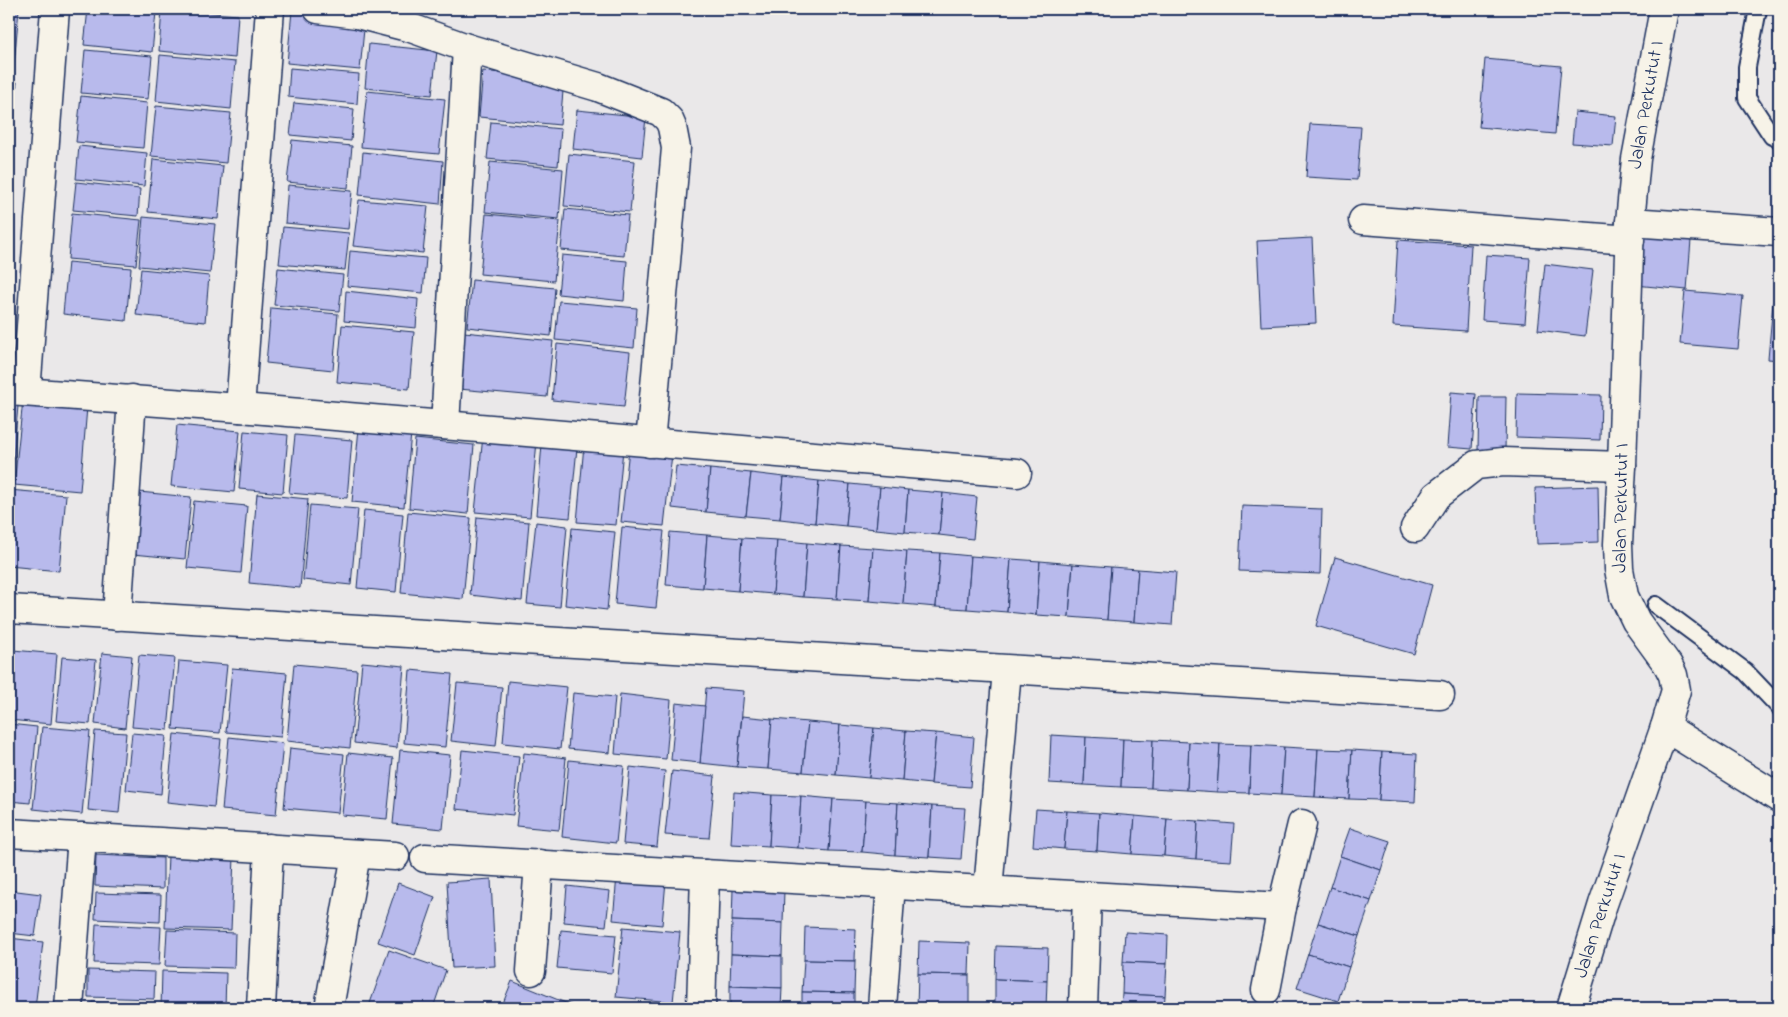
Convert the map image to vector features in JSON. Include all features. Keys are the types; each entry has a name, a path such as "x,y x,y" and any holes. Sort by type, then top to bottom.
{"street":[{"path":"54,9 17,391 1017,473"},
{"path":"240,408 270,9"},
{"path":"318,9 357,14 410,28 467,48 598,87 660,112 669,120 676,148 650,443"},
{"name":"Jalan Perkutut I","path":"1571,1008 1603,904 1665,727 1676,690 1674,675 1636,621 1624,596 1619,569 1618,544 1630,231 1636,159 1664,9"},
{"path":"445,425 467,48"},
{"path":"1364,220 1630,231 1779,232"},
{"path":"117,616 132,399"},
{"path":"1415,528 1436,496 1476,465 1503,462 1622,466"},
{"path":"9,609 1440,695"},
{"path":"988,890 1007,670"},
{"path":"1665,727 1779,798"},
{"path":"1266,990 1282,907 1302,824"},
{"path":"9,833 395,856"},
{"path":"69,1008 82,837"},
{"path":"261,1008 270,848"},
{"path":"329,1008 356,854"},
{"path":"426,858 1282,907"},
{"path":"531,971 539,864"},
{"path":"701,1008 705,874"},
{"path":"882,1008 891,884"},
{"path":"1083,1008 1088,896"}],"lane":[{"path":"1758,9 1747,67 1747,98 1772,136 1779,139"},
{"path":"1656,605 1745,671 1779,707"}],"building":[{"path":"9,9 19,9 13,76 9,76"},
{"path":"88,9 156,12 152,52 84,45"},
{"path":"162,9 238,15 235,58 159,51"},
{"path":"292,11 365,19 360,70 287,63"},
{"path":"369,44 437,51 432,95 365,88"},
{"path":"85,50 152,56 148,99 81,93"},
{"path":"160,55 235,62 231,109 156,101"},
{"path":"1485,59 1561,66 1555,134 1479,127"},
{"path":"290,68 359,74 357,104 288,97"},
{"path":"483,71 564,80 560,125 479,117"},
{"path":"9,81 17,82 11,145 9,145"},
{"path":"367,91 445,99 439,154 361,147"},
{"path":"81,96 147,103 143,148 76,142"},
{"path":"294,103 354,109 351,141 290,135"},
{"path":"156,106 231,113 226,163 151,156"},
{"path":"577,110 646,117 642,157 573,149"},
{"path":"1575,112 1616,116 1613,146 1572,143"},
{"path":"491,122 561,129 558,166 487,159"},
{"path":"1310,124 1361,127 1357,180 1306,177"},
{"path":"292,140 352,146 348,188 287,182"},
{"path":"79,146 147,153 144,186 76,179"},
{"path":"9,148 12,148 9,184"},
{"path":"363,152 443,161 440,204 359,195"},
{"path":"569,154 635,161 630,212 564,206"},
{"path":"153,159 223,166 218,219 148,212"},
{"path":"490,162 563,169 559,219 485,212"},
{"path":"76,182 140,189 138,216 73,210"},
{"path":"288,185 352,191 348,229 285,223"},
{"path":"359,200 428,206 423,253 353,246"},
{"path":"565,209 628,215 624,256 561,250"},
{"path":"72,213 141,220 136,265 68,259"},
{"path":"486,214 560,221 554,281 480,274"},
{"path":"143,217 215,224 210,273 139,266"},
{"path":"283,227 349,233 345,270 279,264"},
{"path":"1640,236 1691,240 1687,290 1635,285"},
{"path":"1312,238 1316,323 1261,326 1257,241"},
{"path":"1398,240 1471,245 1466,331 1393,326"},
{"path":"350,251 426,258 423,293 347,286"},
{"path":"562,255 627,261 624,301 558,294"},
{"path":"1486,255 1530,258 1525,323 1482,320"},
{"path":"68,262 131,268 126,321 63,314"},
{"path":"1545,264 1593,270 1585,336 1538,330"},
{"path":"278,268 343,275 339,311 274,305"},
{"path":"141,269 209,276 205,322 136,315"},
{"path":"472,280 555,288 551,336 467,327"},
{"path":"346,291 418,299 416,328 344,321"},
{"path":"1685,291 1743,296 1738,349 1680,344"},
{"path":"559,301 637,308 634,348 555,340"},
{"path":"1773,302 1779,302 1779,360 1768,359"},
{"path":"271,308 338,314 333,370 266,363"},
{"path":"342,325 414,332 409,389 337,382"},
{"path":"464,332 553,341 547,397 459,389"},
{"path":"557,344 630,352 624,407 552,400"},
{"path":"1451,392 1476,394 1472,449 1447,447"},
{"path":"1517,393 1601,395 1600,440 1516,437"},
{"path":"1479,397 1506,397 1505,450 1478,450"},
{"path":"23,400 87,407 80,491 14,485"},
{"path":"9,405 18,406 11,484 9,484"},
{"path":"177,425 240,431 234,492 171,486"},
{"path":"359,428 411,433 404,507 352,502"},
{"path":"244,431 288,435 283,493 239,489"},
{"path":"295,435 352,440 347,498 289,493"},
{"path":"483,436 537,441 530,517 475,512"},
{"path":"415,439 474,445 468,514 409,508"},
{"path":"542,444 577,448 570,518 536,515"},
{"path":"584,445 623,449 616,525 577,522"},
{"path":"629,449 672,454 664,526 621,522"},
{"path":"676,466 710,469 706,512 672,508"},
{"path":"710,469 751,473 746,516 706,512"},
{"path":"751,473 784,477 780,519 746,516"},
{"path":"784,477 819,481 815,523 780,519"},
{"path":"819,481 850,484 846,526 815,523"},
{"path":"850,484 880,487 876,529 846,526"},
{"path":"1598,486 1599,542 1537,544 1535,488"},
{"path":"880,487 908,490 905,532 876,529"},
{"path":"9,490 66,495 59,571 9,566"},
{"path":"908,490 943,493 939,535 905,532"},
{"path":"139,492 191,497 185,559 133,554"},
{"path":"943,493 977,497 973,539 939,535"},
{"path":"257,494 308,499 300,588 249,583"},
{"path":"194,501 247,506 241,573 187,568"},
{"path":"310,505 358,509 351,585 303,580"},
{"path":"1242,506 1322,509 1320,574 1239,571"},
{"path":"364,510 403,514 396,592 357,588"},
{"path":"408,512 471,518 463,599 401,593"},
{"path":"477,517 529,522 522,601 470,595"},
{"path":"536,522 567,526 560,607 527,604"},
{"path":"622,527 664,531 656,608 615,604"},
{"path":"572,528 615,532 607,610 565,605"},
{"path":"670,532 707,535 703,588 666,585"},
{"path":"707,535 742,538 738,591 703,588"},
{"path":"742,538 777,540 773,594 738,591"},
{"path":"777,540 807,543 803,597 773,594"},
{"path":"807,543 841,546 837,599 803,597"},
{"path":"841,546 873,548 869,601 837,599"},
{"path":"873,548 907,551 903,604 869,601"},
{"path":"907,551 940,553 936,607 903,604"},
{"path":"940,553 971,556 967,609 936,607"},
{"path":"971,556 1011,559 1007,612 967,609"},
{"path":"1335,557 1432,585 1414,654 1316,626"},
{"path":"1011,559 1040,561 1036,615 1007,612"},
{"path":"1040,561 1073,564 1069,617 1036,615"},
{"path":"1073,564 1111,567 1107,620 1069,617"},
{"path":"1111,567 1138,569 1134,622 1107,620"},
{"path":"1138,569 1176,572 1172,625 1134,622"},
{"path":"13,650 57,654 51,724 9,720 9,688"},
{"path":"102,653 132,656 125,728 95,724"},
{"path":"139,655 175,658 168,730 132,727"},
{"path":"62,657 96,660 90,724 56,721"},
{"path":"179,661 227,665 220,733 173,729"},
{"path":"362,662 404,666 397,748 354,743"},
{"path":"294,664 357,670 350,748 287,741"},
{"path":"232,668 287,673 281,737 226,732"},
{"path":"410,670 452,674 445,747 404,743"},
{"path":"508,681 567,687 560,749 503,743"},
{"path":"457,683 502,687 496,746 451,741"},
{"path":"706,688 744,691 737,767 700,763"},
{"path":"573,693 615,697 610,753 568,749"},
{"path":"620,694 671,700 666,759 615,754"},
{"path":"676,703 705,706 700,763 671,760"},
{"path":"742,716 772,719 768,769 737,767"},
{"path":"772,719 808,722 803,772 768,769"},
{"path":"808,722 840,725 836,775 803,772"},
{"path":"9,724 37,727 30,803 9,801"},
{"path":"840,725 874,728 869,778 836,775"},
{"path":"42,727 90,731 82,814 33,809"},
{"path":"874,728 906,731 902,781 869,778"},
{"path":"95,731 126,733 119,813 88,810"},
{"path":"906,731 936,733 931,784 902,781"},
{"path":"132,733 166,736 161,794 126,790"},
{"path":"936,733 974,737 970,787 931,784"},
{"path":"174,734 221,739 214,807 167,802"},
{"path":"1051,735 1086,737 1084,785 1049,783"},
{"path":"229,737 283,743 276,815 222,810"},
{"path":"1086,737 1123,739 1121,787 1084,785"},
{"path":"1123,739 1153,740 1151,788 1121,787"},
{"path":"1153,740 1189,742 1187,790 1151,788"},
{"path":"1189,742 1220,744 1217,792 1187,790"},
{"path":"1220,744 1251,745 1249,793 1217,792"},
{"path":"1251,745 1284,747 1281,795 1249,793"},
{"path":"1284,747 1318,749 1315,797 1281,795"},
{"path":"290,748 344,754 338,813 284,808"},
{"path":"1318,749 1352,750 1349,799 1315,797"},
{"path":"400,750 450,755 443,829 393,824"},
{"path":"462,750 519,756 513,815 456,809"},
{"path":"1352,750 1382,752 1379,800 1349,799"},
{"path":"1382,752 1417,754 1415,802 1379,800"},
{"path":"348,753 393,758 387,819 342,815"},
{"path":"524,753 566,758 559,830 516,826"},
{"path":"569,760 624,766 616,843 562,837"},
{"path":"630,767 665,771 657,847 623,844"},
{"path":"672,771 715,776 709,838 665,835"},
{"path":"734,792 772,795 769,846 731,844"},
{"path":"772,795 801,796 798,848 769,846"},
{"path":"801,796 833,799 829,851 798,848"},
{"path":"833,799 866,801 862,852 829,851"},
{"path":"866,801 898,803 895,855 862,852"},
{"path":"898,803 932,806 929,857 895,855"},
{"path":"932,806 965,808 961,859 929,857"},
{"path":"1036,809 1067,811 1064,849 1033,846"},
{"path":"1067,811 1099,813 1097,851 1064,849"},
{"path":"1099,813 1135,816 1132,854 1097,851"},
{"path":"1135,816 1167,819 1164,856 1132,854"},
{"path":"1167,819 1198,821 1196,859 1164,856"},
{"path":"1198,821 1234,824 1231,861 1196,859"},
{"path":"1350,828 1390,841 1381,870 1340,856"},
{"path":"96,855 163,858 163,889 95,886"},
{"path":"168,855 234,857 231,930 165,928"},
{"path":"1340,856 1381,870 1371,901 1330,887"},
{"path":"617,876 666,881 662,925 613,920"},
{"path":"491,879 495,966 452,968 447,882"},
{"path":"398,883 435,897 415,955 378,942"},
{"path":"567,886 610,891 606,926 564,922"},
{"path":"1330,887 1371,901 1359,936 1318,923"},
{"path":"733,889 784,890 783,923 732,921"},
{"path":"9,890 41,894 35,936 9,933"},
{"path":"96,893 161,895 160,922 95,919"},
{"path":"732,921 783,923 782,956 731,954"},
{"path":"1318,923 1359,936 1349,967 1308,954"},
{"path":"96,924 161,927 159,965 94,963"},
{"path":"623,927 680,932 673,1002 616,997"},
{"path":"805,927 856,929 855,961 804,960"},
{"path":"167,930 235,933 234,968 165,966"},
{"path":"561,930 616,935 612,973 557,968"},
{"path":"1125,932 1168,935 1167,964 1123,962"},
{"path":"9,938 43,942 35,1008 9,1006"},
{"path":"919,941 970,943 969,975 918,974"},
{"path":"996,946 1048,948 1047,981 995,979"},
{"path":"389,950 446,970 433,1008 376,1008 369,1006"},
{"path":"731,954 782,956 782,988 730,986"},
{"path":"1308,954 1349,967 1338,1001 1297,988"},
{"path":"804,960 855,961 854,993 802,992"},
{"path":"1123,962 1167,964 1165,996 1122,994"},
{"path":"88,970 155,972 154,999 88,997"},
{"path":"162,971 226,973 225,1008 161,1008"},
{"path":"918,974 969,975 969,1008 917,1008"},
{"path":"995,979 1047,981 1046,1008 995,1008"},
{"path":"512,981 578,1008 501,1008"},
{"path":"730,986 782,988 781,1008 730,1008"},
{"path":"802,992 854,993 854,1008 802,1008"},
{"path":"1122,994 1165,996 1164,1008 1121,1008"},
{"path":"92,1002 149,1005 149,1008 92,1008"}]}
